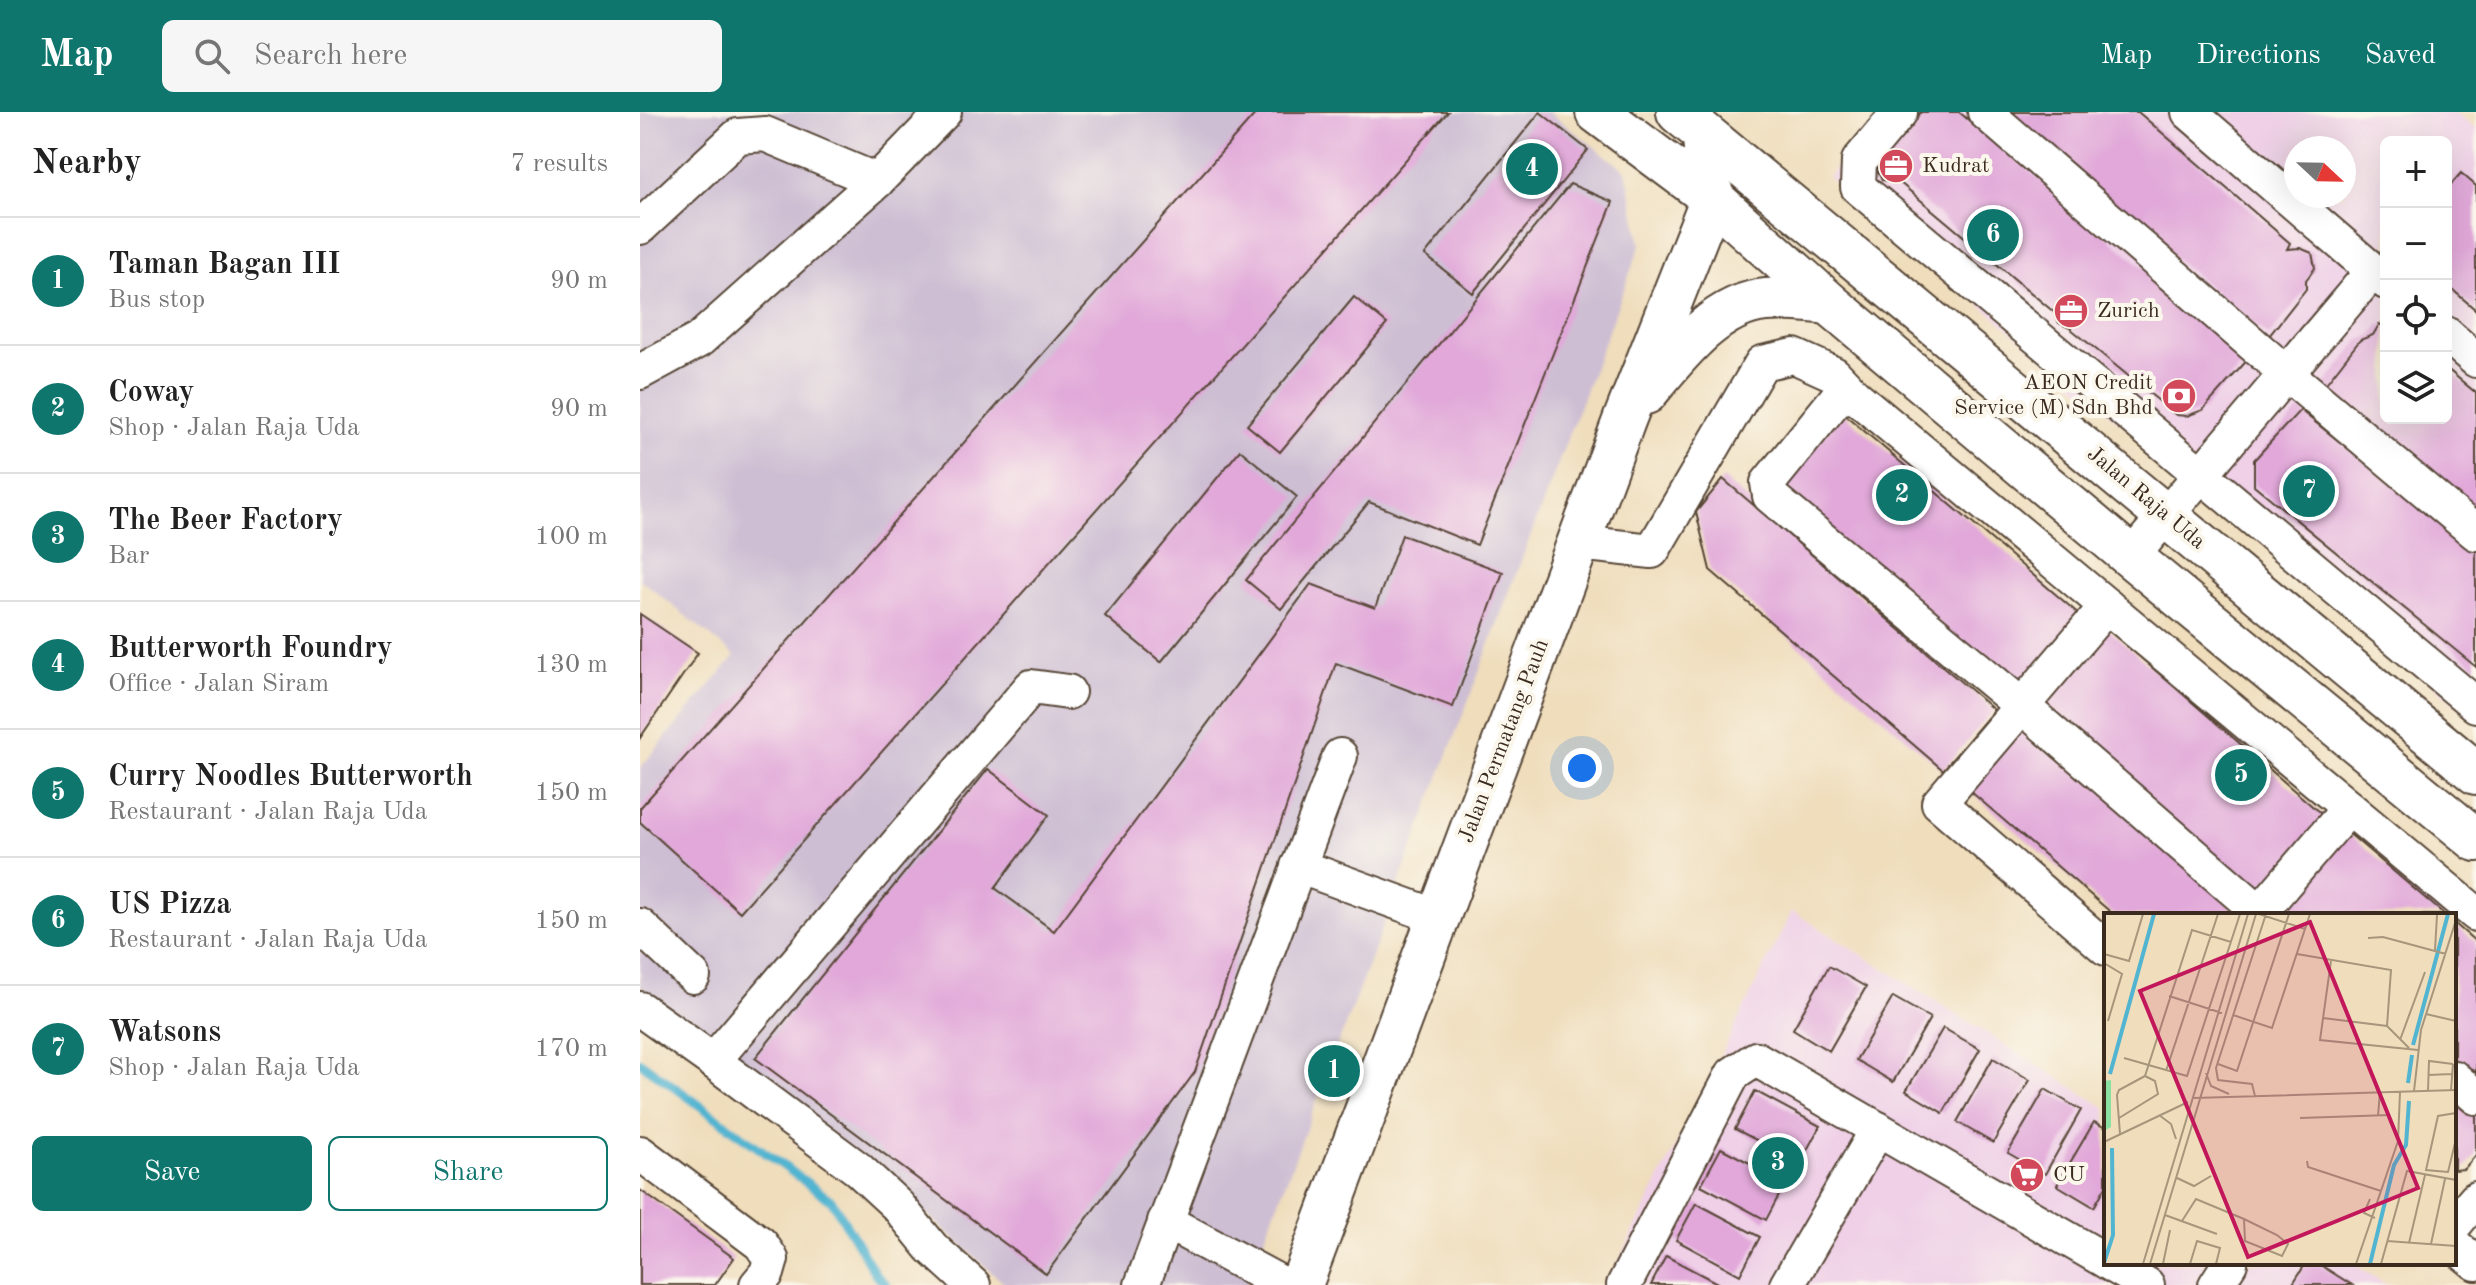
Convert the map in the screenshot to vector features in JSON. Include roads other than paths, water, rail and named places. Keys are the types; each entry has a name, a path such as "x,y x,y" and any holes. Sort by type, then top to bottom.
{"main road":[{"path":"1597,112 1712,198 1829,303 2131,557 2476,840"},
{"path":"1694,119 1712,198"},
{"name":"Jalan Raja Uda","path":"1694,119 2476,773"},
{"name":"Jalan Permatang Pauh","path":"1301,1285 1625,418 1712,198"},
{"path":"1625,418 1673,360 1711,324 1740,306 1765,300 1829,303"}],"street":[{"path":"640,372 699,340 877,181 944,112"},
{"path":"1900,112 1859,161 1858,187 2476,705"},
{"path":"1985,112 2476,533"},
{"path":"2131,557 2286,373 2379,277 2189,112"},
{"path":"640,227 738,136 765,134 877,181"},
{"path":"2452,339 2476,360"},
{"path":"1578,543 1652,551 1762,363 1794,356 1834,374 1854,395 2476,914"},
{"path":"1854,395 1837,398 1768,483 1770,496 2022,706 2261,913"},
{"path":"2104,946 1939,803 2107,606"},
{"path":"713,1061 1031,687 1068,692"},
{"path":"1142,1285 1340,756"},
{"path":"2263,913 2349,808"},
{"path":"1298,866 1438,917"},
{"path":"640,926 693,976"},
{"path":"640,1009 858,1169 898,1206 932,1248 973,1285"},
{"path":"1624,1285 1733,1074 1756,1059 2104,1260"},
{"path":"2456,1080 2476,1097"},
{"path":"1787,1285 1878,1129"},
{"path":"640,1153 761,1244 771,1259 762,1279"},
{"path":"2456,1223 2476,1199"},
{"path":"1165,1221 1284,1285"},
{"path":"2456,1247 2476,1263"},
{"path":"2113,1265 2147,1285"},
{"path":"2216,1285 2229,1265"}],"waterway":[{"path":"640,1062 832,1201 876,1275 886,1285"}],"place":[{"name":"Kudrat","path":"1896,166"},
{"name":"Butterworth Foundry","path":"1532,169"},
{"name":"US Pizza","path":"1993,235"},
{"name":"Zurich","path":"2071,311"},
{"name":"AEON Credit Service (M) Sdn Bhd","path":"2179,396"},
{"name":"Watsons","path":"2309,491"},
{"name":"Coway","path":"1902,495"},
{"name":"Curry Noodles Butterworth","path":"2241,775"},
{"name":"Taman Bagan III","path":"1334,1071"},
{"name":"The Beer Factory","path":"1778,1163"},
{"name":"CU","path":"2027,1175"}]}
